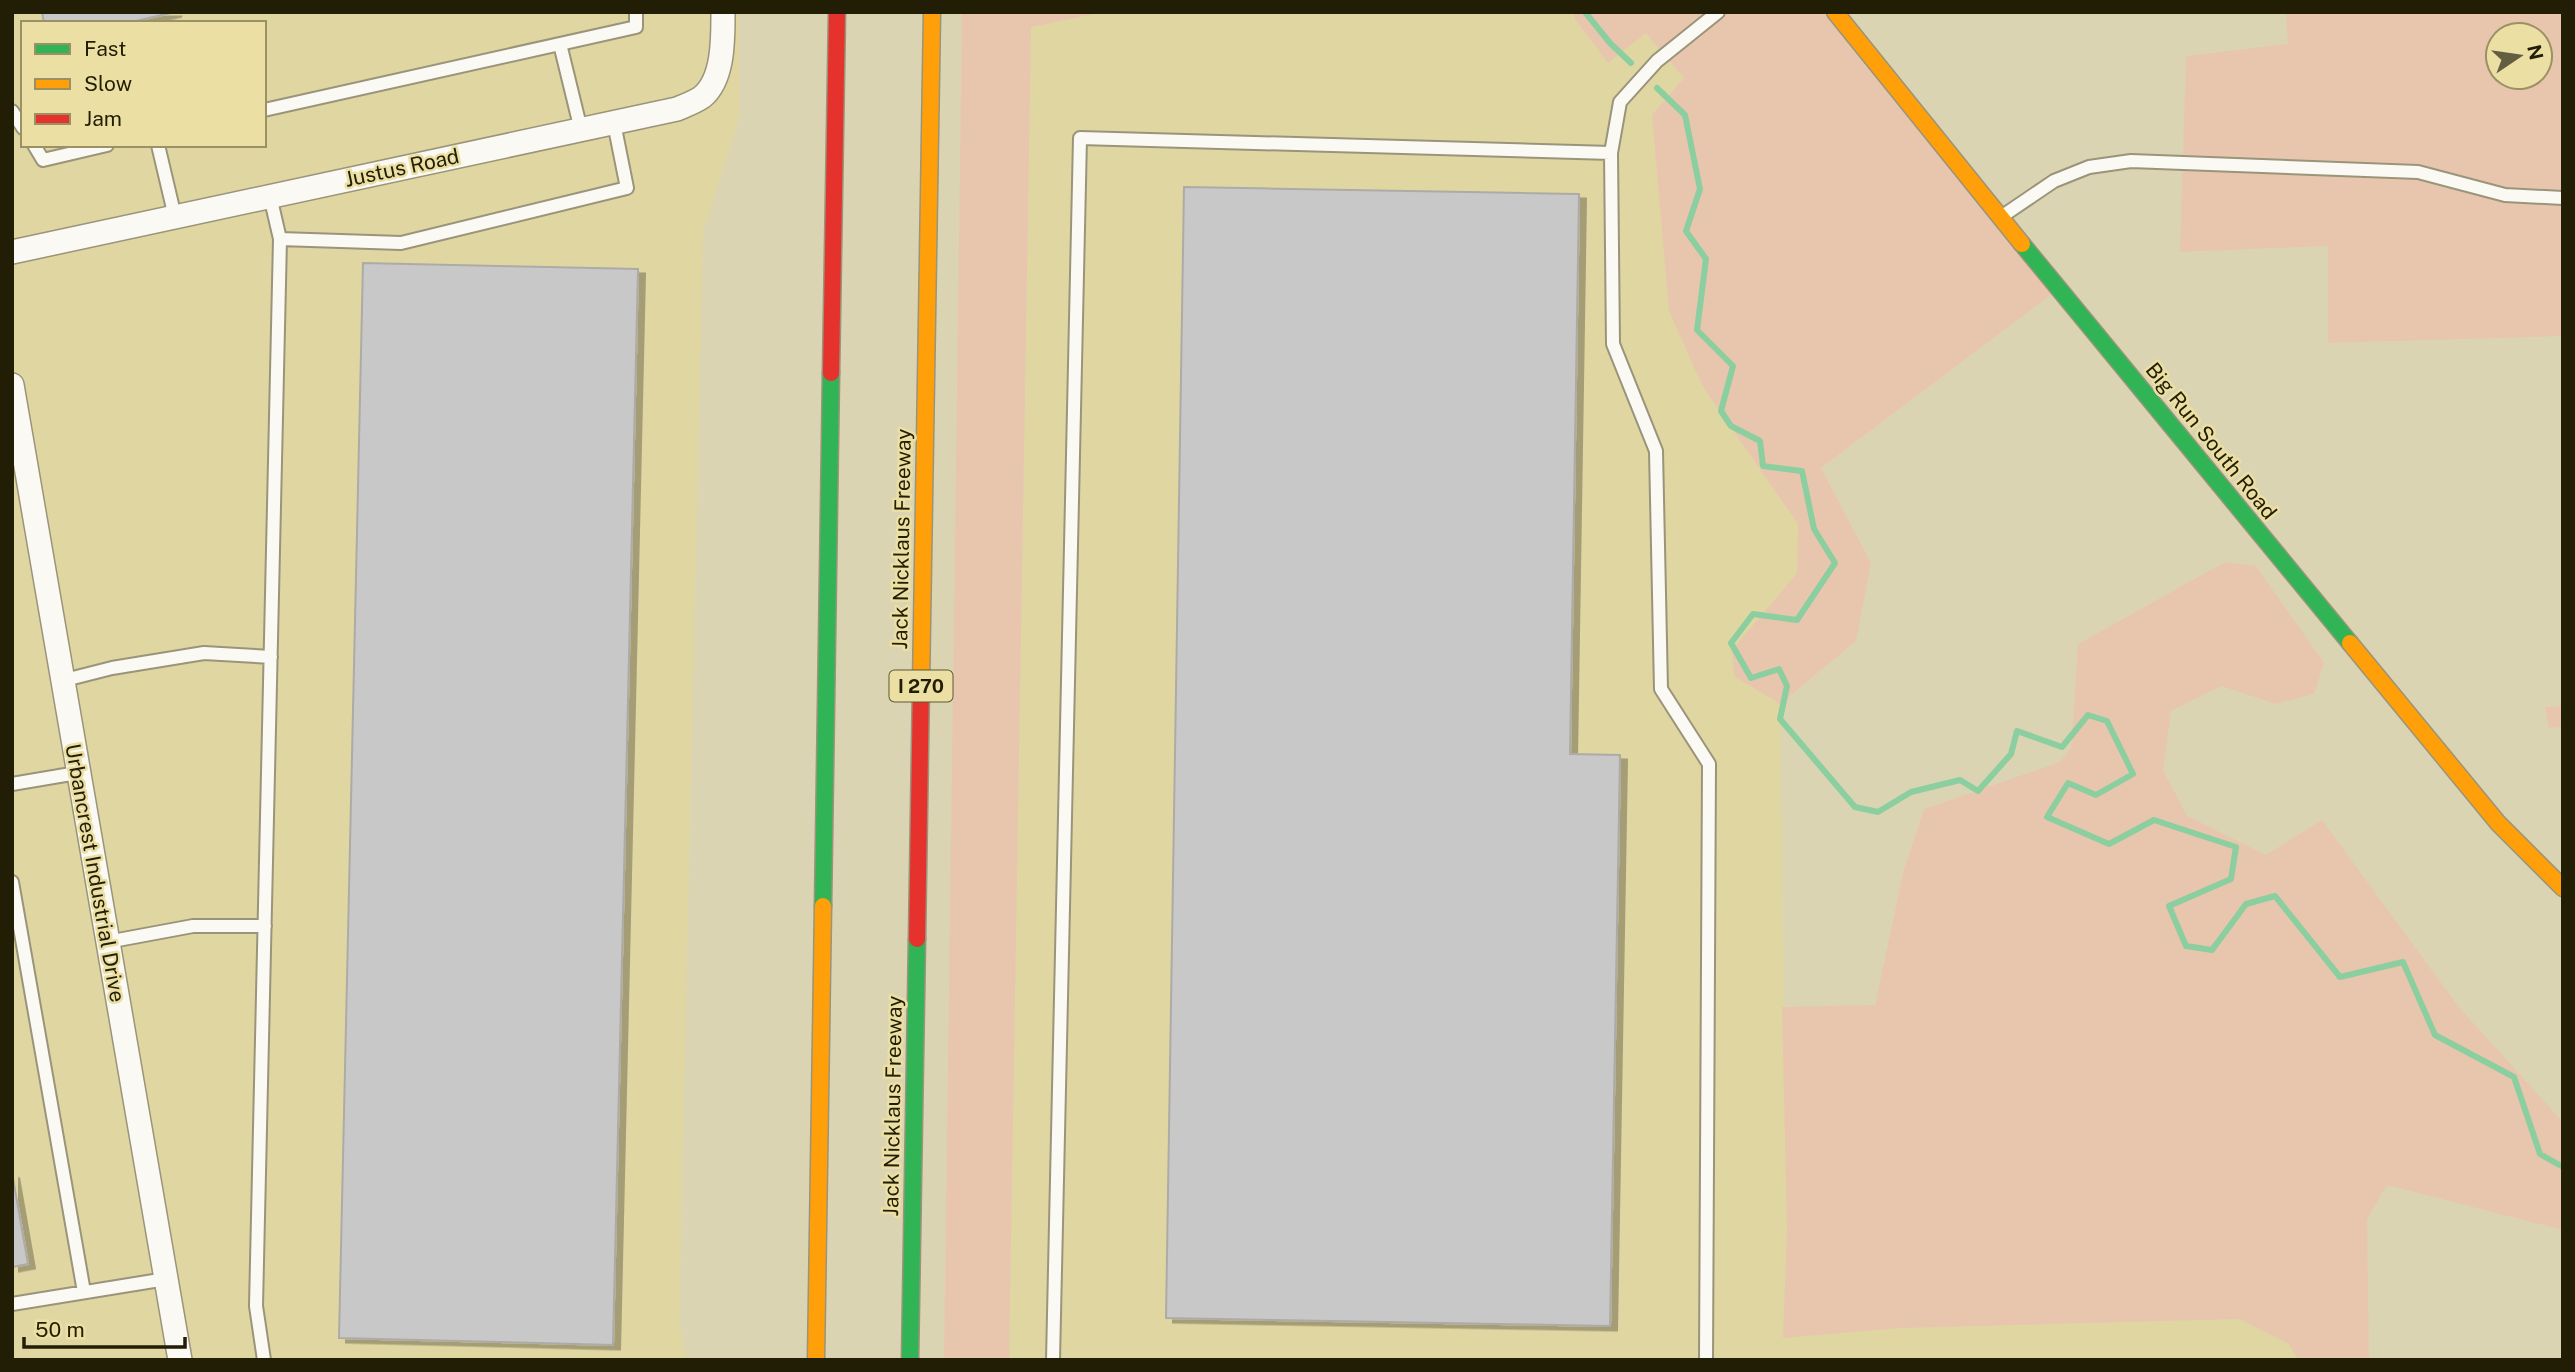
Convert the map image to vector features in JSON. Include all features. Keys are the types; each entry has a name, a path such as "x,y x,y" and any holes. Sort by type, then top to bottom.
{"main road":[{"path":"816,1360 837,12"},
{"name":"Jack Nicklaus Freeway","path":"910,1360 932,12"},
{"name":"Big Run South Road","path":"1835,12 2489,813 2563,888"}],"street":[{"name":"Justus Road","path":"12,253 677,109 702,97 716,78 723,40 723,12"},
{"name":"Urbancrest Industrial Drive","path":"12,385 180,1360"}],"lane":[{"path":"266,110 636,27 636,12"},
{"path":"1706,1360 1709,764 1661,689 1656,451 1613,344 1611,153 1620,102 1657,61 1718,12"},
{"path":"560,44 581,130"},
{"path":"280,239 401,243 627,188 614,123"},
{"path":"1053,1360 1080,138 1611,153"},
{"path":"35,147 43,160 98,147"},
{"path":"158,147 175,217"},
{"path":"2001,217 2054,181 2089,167 2131,161 2417,172 2505,195 2563,198"},
{"path":"264,1360 256,1306 280,239 270,197"},
{"path":"61,681 112,668 204,653 271,657"},
{"path":"12,784 77,773"},
{"path":"12,882 84,1292"},
{"path":"107,942 193,926 265,926"},
{"path":"12,1304 166,1279"}],"shaded area":[{"path":"12,12 739,12 739,118 703,233 679,1321 686,1360 12,1360"},
{"path":"962,12 1103,12 1031,27 1009,1360 944,1360"},
{"path":"1103,12 1573,12 1575,19 1646,33 1684,78 1702,385 1798,524 1798,573 1732,651 1734,676 1780,704 1787,1229 1783,1338 1901,1328 2239,1319 2289,1344 2298,1360 1009,1360 1031,27"},
{"path":"1573,12 1823,12 2052,294 1821,468 1871,563 1856,641 1780,704 1734,676 1732,650 1797,573 1798,524 1702,385 1669,311 1652,115 1684,78 1646,33 1608,63 1575,19"},
{"path":"2286,12 2563,12 2563,336 2328,343 2328,246 2180,252 2186,56 2288,44"},
{"path":"2225,562 2256,566 2324,663 2314,694 2276,704 2221,686 2171,711 2163,770 2187,816 2266,855 2322,820 2458,1006 2563,1122 2563,1230 2387,1185 2367,1219 2369,1360 2298,1360 2289,1344 2239,1319 1901,1328 1783,1338 1787,1229 1782,1007 1875,1005 1904,869 1924,809 2060,762 2071,748 2078,644"},
{"path":"2563,706 2563,727 2549,728 2545,707"}],"building":[{"path":"42,12 175,12 136,21 44,21"},
{"path":"1184,187 1579,194 1570,754 1620,755 1610,1326 1166,1318"},
{"path":"363,263 638,269 613,1345 339,1338"},
{"path":"12,1173 28,1264 12,1267"}],"waterway":[{"path":"1585,12 1610,43 1631,63"},
{"path":"1657,88 1685,115 1700,189 1686,231 1706,259 1697,330 1733,366 1721,411 1731,426 1760,441 1763,466 1802,471 1814,529 1835,563 1797,620 1753,614 1731,643 1751,678 1779,669 1787,686 1780,719 1855,807 1878,812 1911,792 1960,780 1978,791 2011,754 2017,731 2062,747 2088,715 2107,721 2133,774 2096,795 2068,783 2047,817 2109,844 2154,820 2236,847 2231,879 2169,906 2186,946 2212,950 2246,904 2275,896 2340,977 2403,962 2435,1035 2514,1077 2540,1154 2563,1167"}],"traffic: fast":[{"path":"2022,244 2350,643"},
{"path":"823,906 831,373"},
{"path":"910,1360 917,939"}],"traffic: slow":[{"path":"921,685 932,12"},
{"path":"1835,12 2022,244"},
{"path":"2350,643 2498,823 2563,888"},
{"path":"816,1360 823,906"}],"traffic: jam":[{"path":"831,373 837,12"},
{"path":"917,939 921,685"}]}
